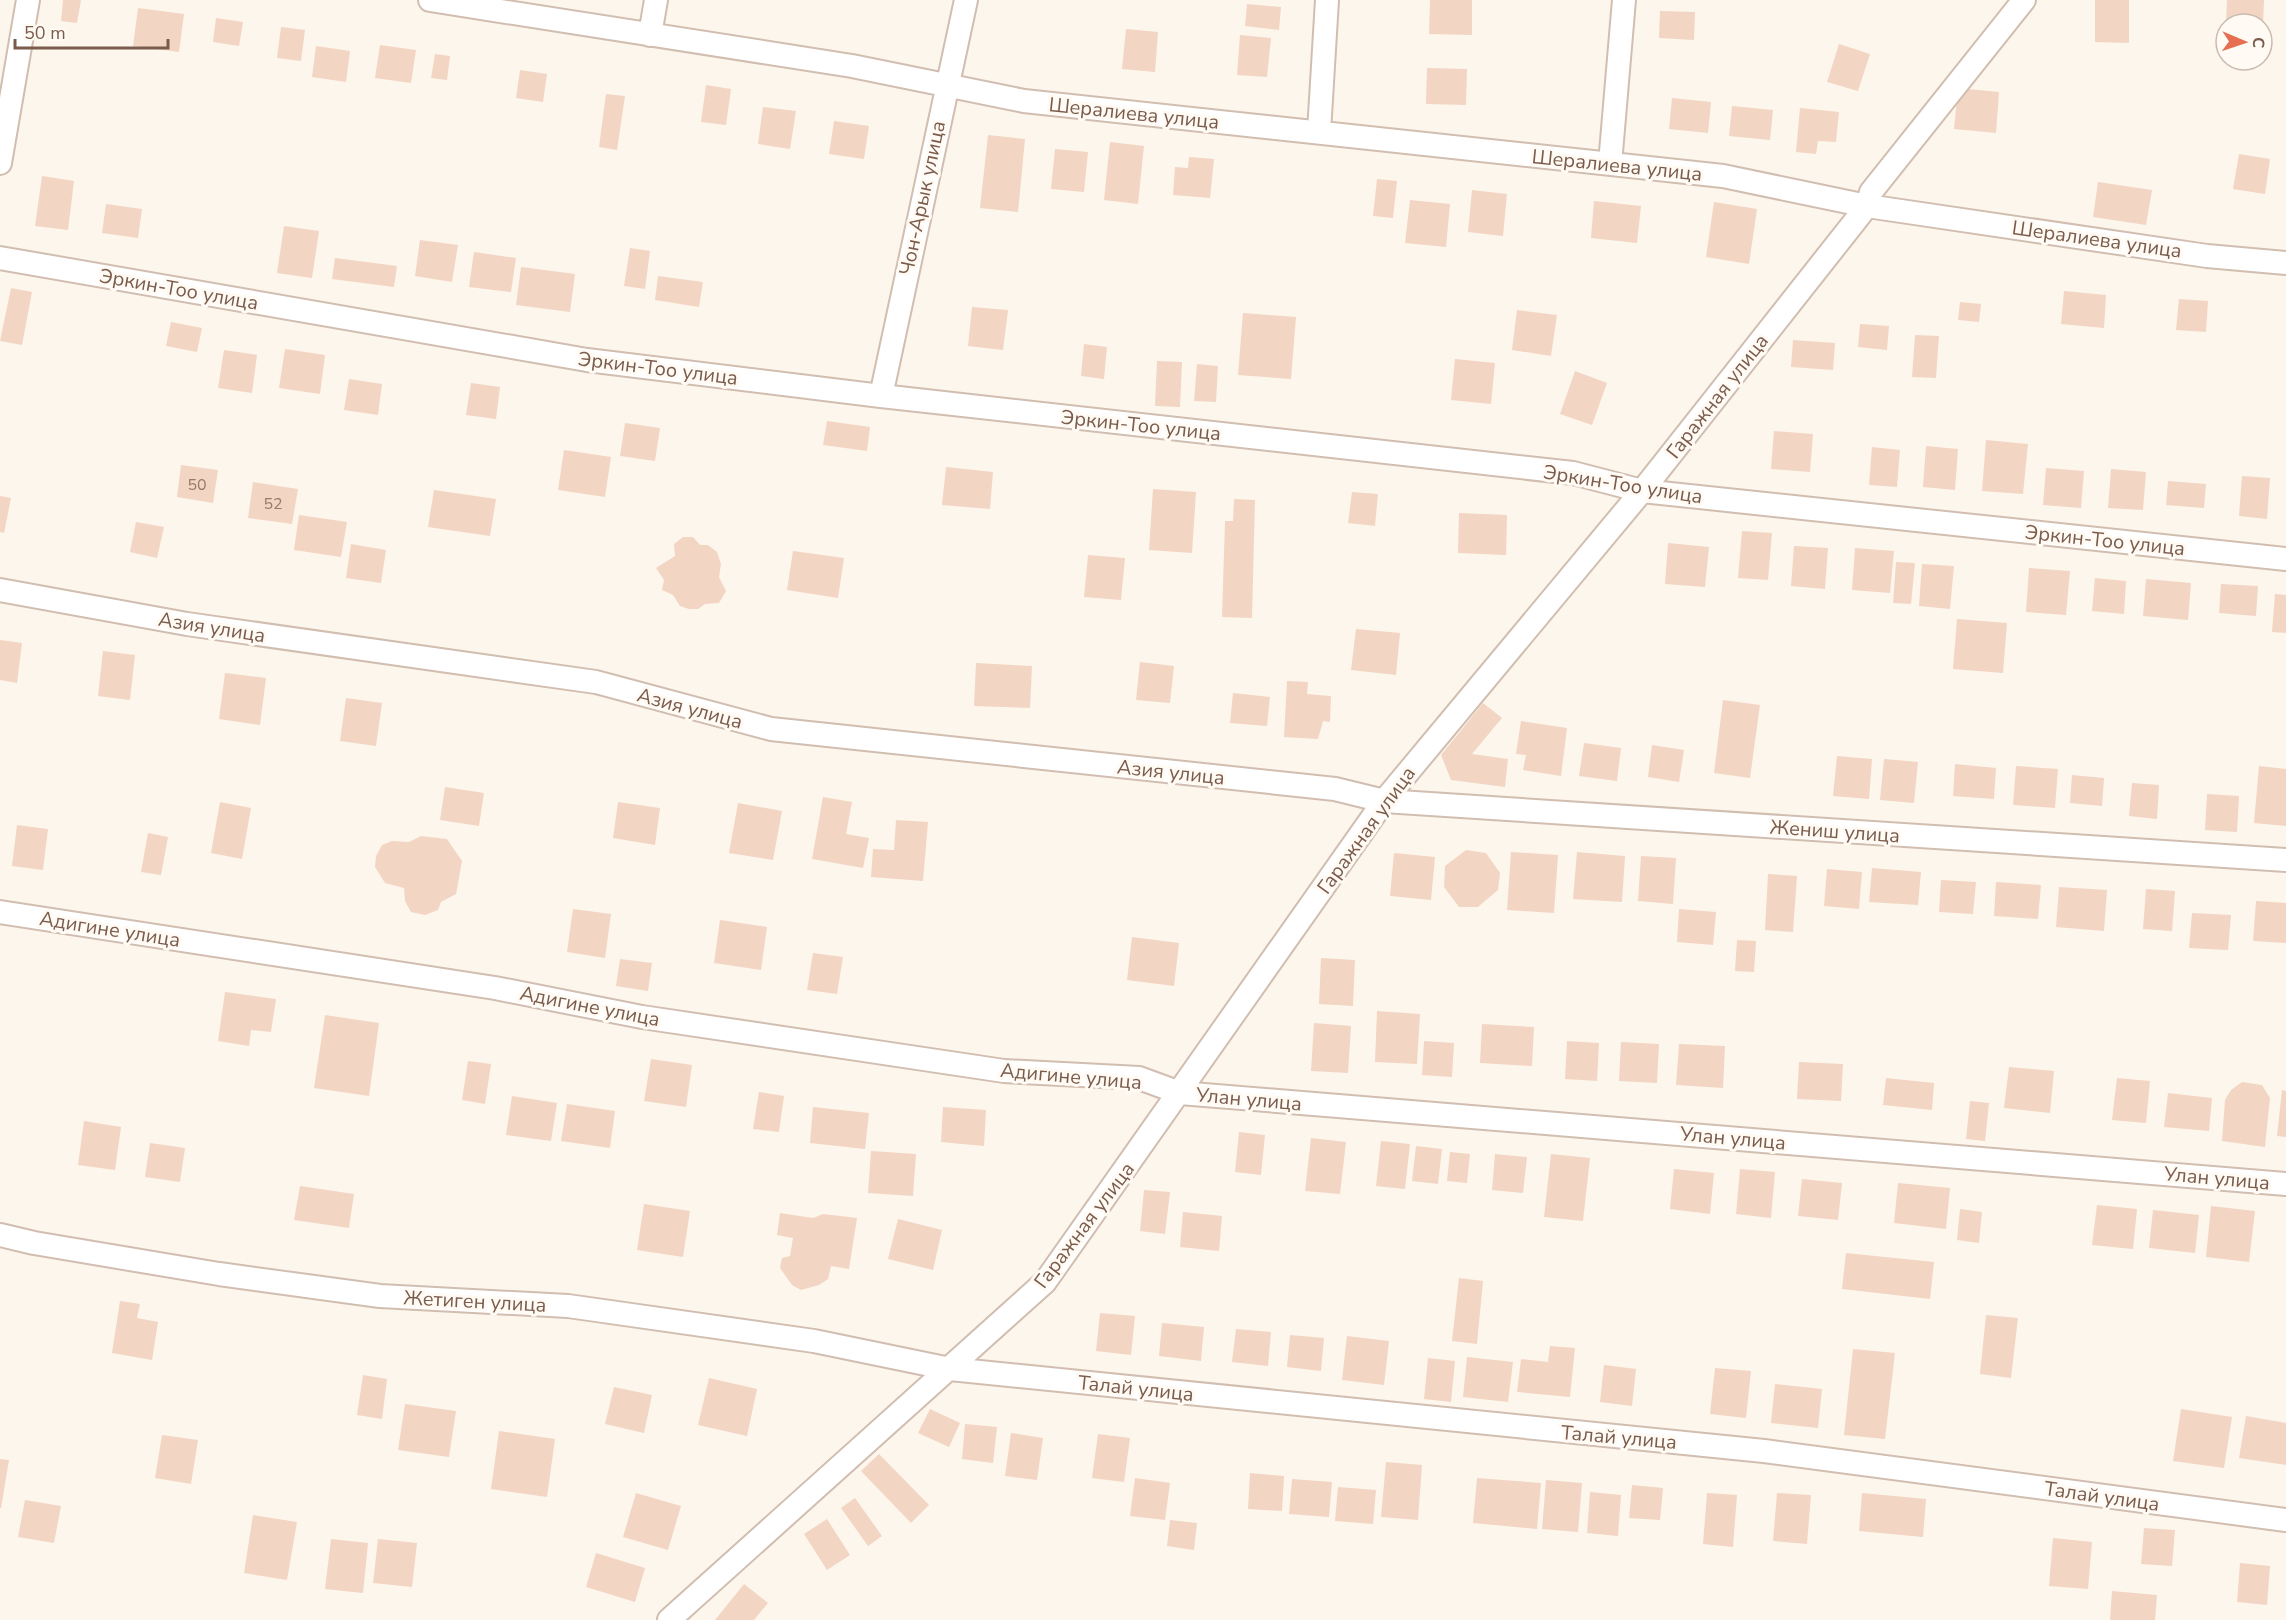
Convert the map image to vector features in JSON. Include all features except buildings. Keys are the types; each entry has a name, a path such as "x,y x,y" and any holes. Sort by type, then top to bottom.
{"street":[{"path":"0,163 28,0"},
{"name":"Шералиева улица","path":"430,0 852,66 946,86 1079,108 1723,176 1867,206 2207,256 2286,263"},
{"path":"650,35 656,0"},
{"name":"Чон-Арык улица","path":"881,396 966,0"},
{"path":"1319,132 1326,0"},
{"path":"1610,164 1624,0"},
{"name":"Гаражная улица","path":"669,1620 1045,1282 1384,801 1642,491 1867,206 1871,192 2024,0"},
{"name":"Эркин-Тоо улица","path":"0,258 587,360 881,396 1573,473 1642,491 2286,560"},
{"name":"Азия улица","path":"0,590 187,624 596,682 771,729 1335,789 1384,801"},
{"name":"Жениш улица","path":"1384,801 2286,860"},
{"name":"Адигине улица","path":"0,912 495,988 642,1017 992,1069 1139,1078 1180,1093"},
{"name":"Улан улица","path":"1180,1093 2286,1184"},
{"name":"Жетиген улица","path":"0,1235 33,1244 219,1274 380,1296 568,1306 814,1341 950,1369"},
{"name":"Талай улица","path":"950,1369 1764,1451 2286,1520"}]}
